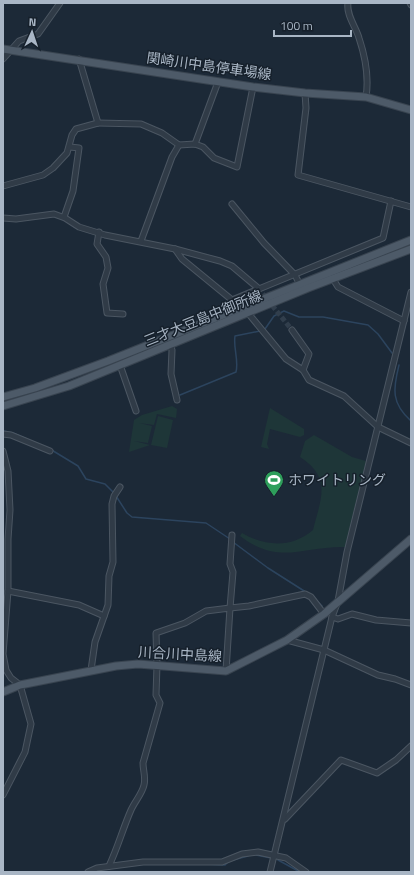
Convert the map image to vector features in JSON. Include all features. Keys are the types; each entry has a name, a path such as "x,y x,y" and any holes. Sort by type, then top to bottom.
{"main road":[{"name":"関崎川中島停車場線","path":"3,50 79,59 218,82 305,93 366,97 411,110"},
{"name":"三才大豆島中御所線","path":"3,397 35,388 108,361 299,283 411,240"},
{"name":"三才大豆島中御所線","path":"3,406 69,386 248,313 411,249"},
{"name":"川合川中島線","path":"3,692 20,685 91,670 131,664 226,671 287,640 324,614 411,539"}],"street":[{"path":"3,59 19,41 38,34 60,3"},
{"path":"348,3 349,15 359,38 365,58 366,97"},
{"path":"79,59 98,122"},
{"path":"195,144 218,82"},
{"path":"3,186 43,175 53,168 67,153 70,147 72,134 76,130 98,122 141,124 162,133 179,145 195,144 203,147 214,158 237,167 253,86"},
{"path":"305,93 306,108 298,175 411,207"},
{"path":"141,241 172,157 179,145"},
{"path":"64,217 73,191 79,148 70,147"},
{"path":"232,300 383,238 391,201"},
{"path":"232,204 264,242 295,275 299,283"},
{"path":"3,218 16,219 54,214 64,217 79,227 175,249 232,266 258,288"},
{"path":"99,232 97,244 106,257 108,268 103,284 107,313 123,314"},
{"path":"175,249 182,259 232,300 235,310"},
{"path":"333,279 338,287 404,321"},
{"path":"270,872 284,820 332,617 338,601 347,552 411,292"},
{"path":"248,313 286,358 303,370 309,380 344,396 378,427 411,443"},
{"path":"292,330 309,354 303,370"},
{"path":"170,345 172,350 171,374 176,400"},
{"path":"120,365 136,411"},
{"path":"3,434 11,435 50,451"},
{"path":"3,451 8,471 6,580 8,591 3,654 6,670 11,678 20,685 30,717 29,740 18,769 3,795"},
{"path":"91,670 95,642 107,610 109,576 113,562 112,504 115,494 120,487"},
{"path":"226,671 233,572 230,564 231,538"},
{"path":"8,591 79,605 104,616"},
{"path":"109,866 144,785 146,775 143,770 143,763 160,703 156,695 156,633 185,623 206,611 305,594 311,596 324,614"},
{"path":"332,617 338,619 352,614 376,620 411,623"},
{"path":"287,640 324,650 378,675 411,685"},
{"path":"284,820 341,760 376,773 396,760 411,746"},
{"path":"88,872 109,866 143,862 222,862 242,854 253,853 275,855 286,858 306,872"}],"green space":[{"path":"172,406 177,409 176,418 157,414 154,425 139,423 152,426 148,443 134,441 150,445 129,452 134,420 142,415"},
{"path":"270,408 304,429 304,435 300,437 270,429 267,444 269,449 261,447"},
{"path":"158,416 173,420 167,448 151,445"},
{"path":"314,435 352,457 366,461 345,547 279,552 267,550 254,545 240,536 242,533 260,541 279,544 296,540 313,530 322,489 317,473 300,457 305,441"}],"waterway":[{"path":"265,329 274,316 284,311 299,317 323,317 368,325 378,334 392,353"},
{"path":"180,395 236,372 237,363 235,336 260,331"},
{"path":"399,365 395,395 400,408 411,421"},
{"path":"4,431 27,439"},
{"path":"50,449 78,466 86,479 105,484 114,493"},
{"path":"116,496 127,513 132,517 206,523 230,539"},
{"path":"233,542 268,568 312,596"},
{"path":"316,600 322,606"},
{"path":"256,855 271,858"},
{"path":"233,860 248,856"},
{"path":"278,860 300,872"},
{"path":"206,864 225,865 229,861"}],"tunnel":[{"path":"258,288 292,330"}],"place":[{"name":"ホワイトリング","path":"274,497"}]}
